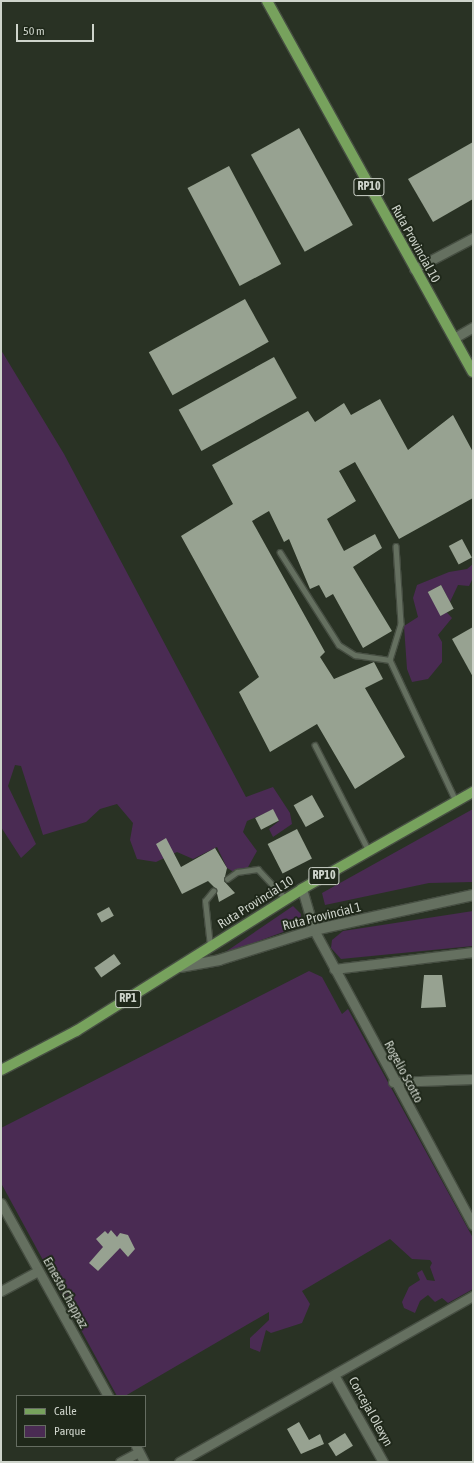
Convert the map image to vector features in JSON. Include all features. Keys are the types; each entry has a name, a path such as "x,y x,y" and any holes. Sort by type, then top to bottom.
{"main road":[{"name":"Ruta Provincial 10","path":"267,1 414,269 473,372"},
{"name":"Ruta Provincial 10","path":"180,967 302,889 473,792"},
{"name":"Ruta Provincial 1","path":"180,967 218,960 314,930 473,895"},
{"name":"RP1","path":"1,1070 76,1031 180,967"}],"street":[{"path":"414,269 473,238"},
{"path":"454,338 473,327"},
{"name":"Rogelio Scotto","path":"302,889 314,930 393,1082 473,1225"},
{"path":"334,968 473,952"},
{"path":"393,1082 473,1079"},
{"name":"Ernesto Chappaz","path":"1,1203 107,1395"},
{"path":"1,1291 38,1272"},
{"path":"179,1462 473,1296"},
{"name":"Concejal Olexyn","path":"334,1375 383,1462"},
{"path":"120,1462 138,1449 144,1462"}],"lane":[{"path":"396,546 401,624 390,660 456,801"},
{"path":"280,552 339,645 355,655 390,660"},
{"path":"315,745 369,851"},
{"path":"227,879 236,872 258,869 286,899"},
{"path":"210,947 205,901 213,891"}],"green space":[{"path":"1,350 64,454 246,797 273,787 290,813 292,824 273,837 269,829 279,821 273,810 247,821 243,832 257,851 247,869 239,875 227,868 217,847 193,859 177,852 156,862 137,859 130,840 133,823 117,804 100,809 86,822 43,835 21,766 15,765 8,786 36,844 21,858 1,827"},
{"path":"473,564 473,578 469,586 458,585 450,602 441,585 428,592 452,618 438,635 442,642 442,662 428,679 412,682 407,669 404,626 418,617 413,598 417,585 449,572 467,569"},
{"path":"473,809 473,882 429,883 325,905 322,893"},
{"path":"293,906 301,914 300,923 294,928 221,955"},
{"path":"473,911 473,946 341,959 331,948 332,940 343,931"},
{"path":"309,971 322,977 342,1014 348,1009 473,1238 473,1289 448,1303 442,1298 435,1302 428,1295 420,1301 415,1313 404,1308 402,1302 409,1287 420,1280 417,1273 422,1270 427,1280 435,1281 430,1267 432,1263 430,1260 412,1259 390,1239 302,1291 310,1304 302,1323 271,1333 266,1330 260,1352 250,1348 250,1338 269,1320 269,1312 127,1395 116,1395 1,1183 1,1128"}],"building":[{"path":"299,128 353,225 305,252 251,155"},
{"path":"473,142 473,199 433,222 408,179"},
{"path":"229,166 281,264 240,286 188,188"},
{"path":"245,299 269,342 173,395 149,352"},
{"path":"274,357 297,398 201,451 179,410"},
{"path":"380,399 408,450 453,415 473,452 473,498 399,539 355,462 339,471 356,501 327,519 344,551 375,534 382,548 353,567 392,631 363,648 333,594 326,598 319,585 310,589 289,539 284,542 269,511 252,521 325,652 320,657 334,679 374,662 383,679 365,688 405,757 355,789 317,724 270,752 239,692 259,677 181,536 233,504 212,465 308,411 315,422 344,403 351,415"},
{"path":"462,539 472,558 459,565 449,546"},
{"path":"441,585 454,609 440,616 428,592"},
{"path":"473,627 473,677 452,639"},
{"path":"312,795 324,817 306,827 294,805"},
{"path":"273,809 279,821 261,830 255,818"},
{"path":"297,829 312,858 283,873 268,844"},
{"path":"166,838 181,867 215,848 227,868 224,881 235,893 219,902 216,889 208,881 182,894 156,844"},
{"path":"109,907 114,916 102,923 97,914"},
{"path":"114,954 121,964 101,978 94,968"},
{"path":"424,975 442,975 446,1007 421,1008"},
{"path":"111,1230 117,1237 120,1233 128,1235 135,1249 128,1257 120,1248 98,1271 89,1263 103,1247 96,1239 105,1231 108,1234"},
{"path":"299,1422 309,1440 320,1434 324,1444 301,1454 287,1429"},
{"path":"345,1433 353,1446 336,1456 328,1444"}]}
